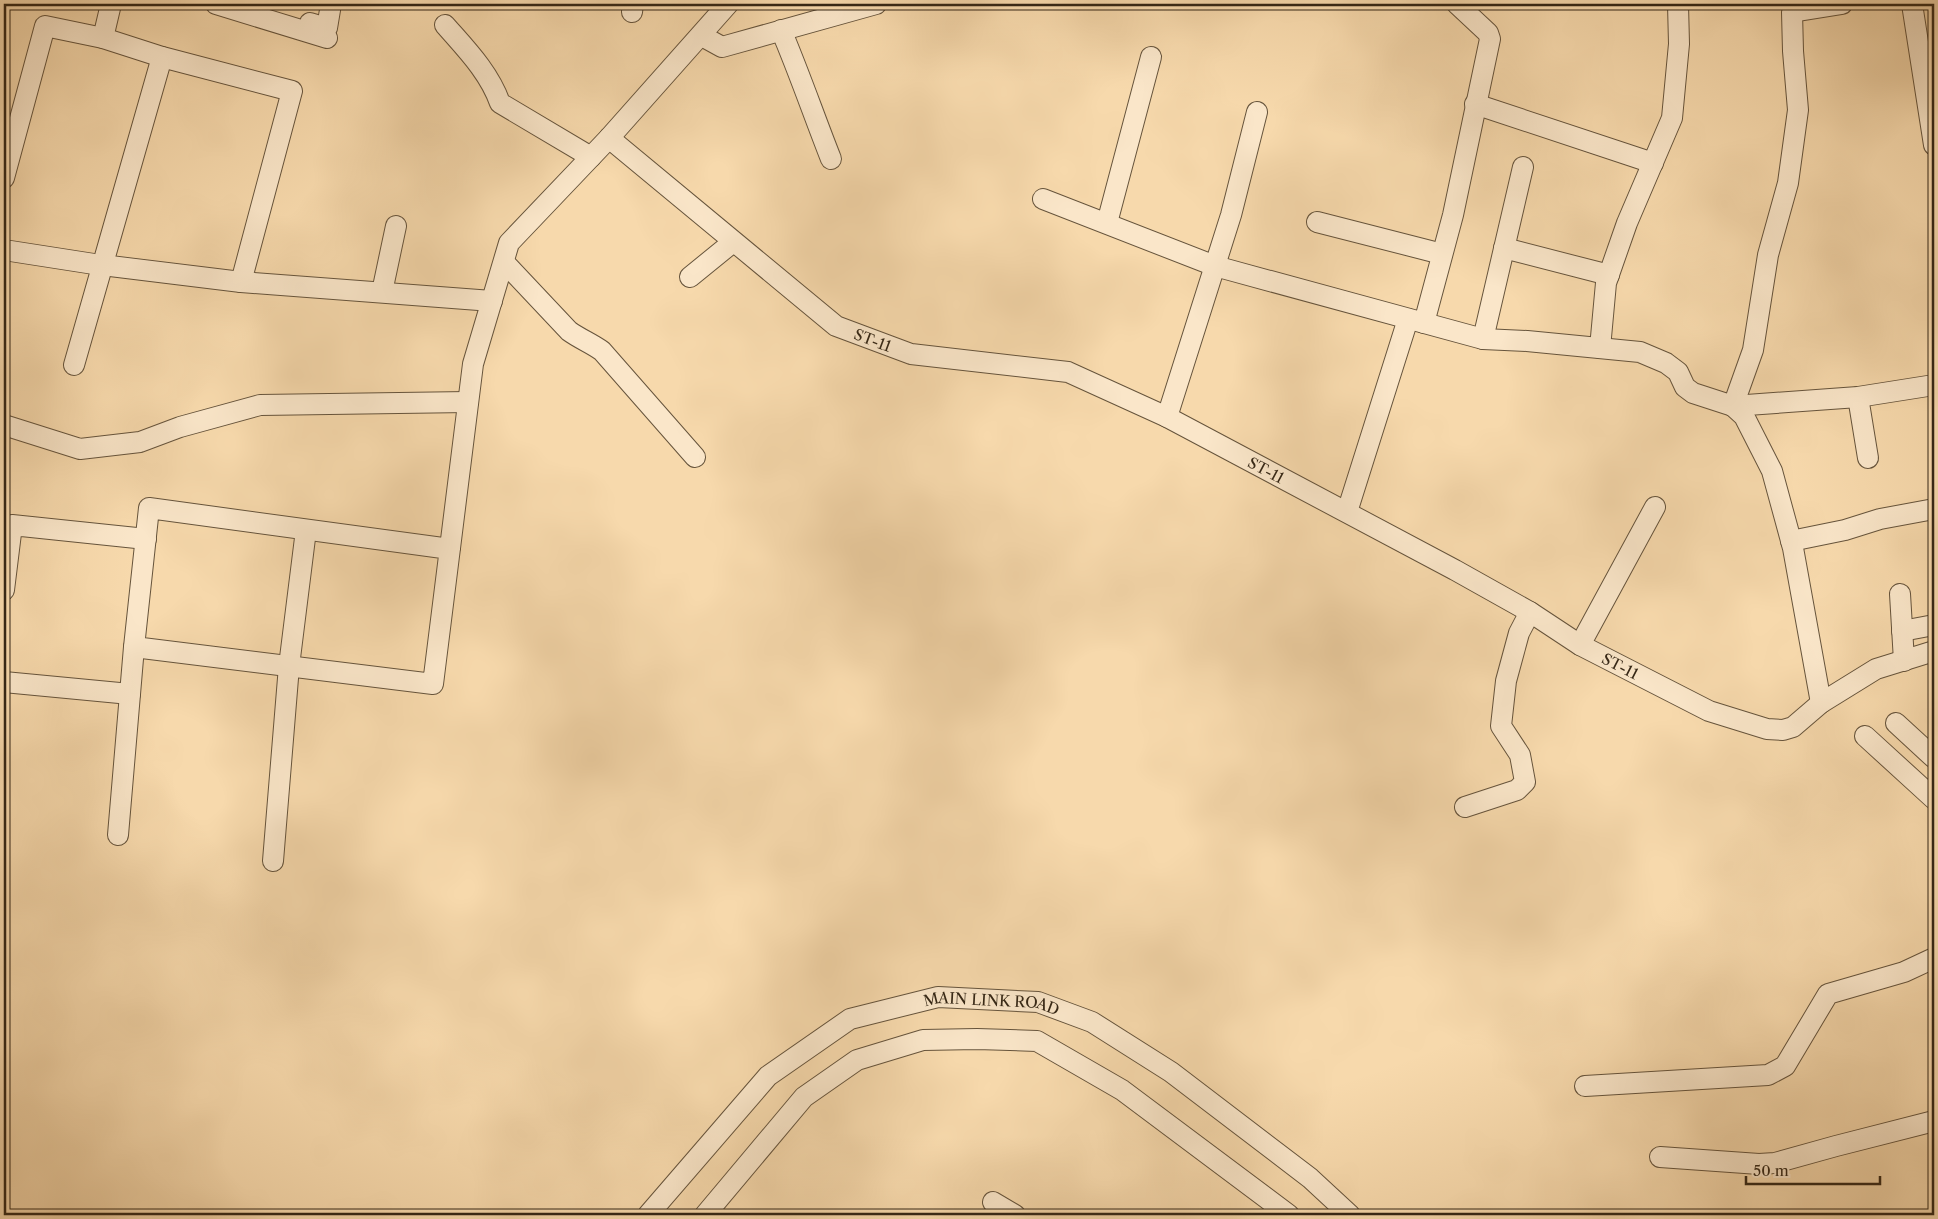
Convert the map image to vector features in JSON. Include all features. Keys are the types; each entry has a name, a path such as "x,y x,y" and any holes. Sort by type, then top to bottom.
{"street":[{"path":"103,38 111,4"},
{"path":"216,4 327,38"},
{"path":"310,23 327,28 331,4"},
{"path":"134,647 433,684 473,364 509,243 609,138 702,36 728,4"},
{"path":"702,36 722,47 876,4"},
{"path":"1347,512 1442,254 1452,215 1490,39 1488,33 1457,4"},
{"path":"1600,348 1608,276 1627,223 1672,118 1679,44 1678,4"},
{"path":"1733,406 1753,350 1768,254 1788,182 1798,110 1792,12 1842,4"},
{"path":"1912,4 1929,72 1934,145"},
{"path":"445,25 479,64 495,89 500,103 591,157"},
{"path":"4,178 45,26 103,38 162,57 292,91 241,282"},
{"path":"781,30 803,82 813,114 831,158"},
{"path":"1106,223 1151,56"},
{"path":"74,365 162,57"},
{"path":"1475,104 1653,164"},
{"path":"1167,416 1231,215 1258,112"},
{"name":"ST-11","path":"609,138 836,326 911,354 1068,372 1167,416 1530,612 1580,645 1709,711 1768,729 1784,730 1794,727 1821,703 1876,669 1934,652"},
{"path":"1482,339 1523,167"},
{"path":"1043,199 1215,266 1482,339 1527,341 1640,352 1666,363 1678,372 1685,386 1693,393 1733,406 1858,397 1934,385"},
{"path":"1317,222 1442,254"},
{"path":"382,292 396,226"},
{"path":"690,277 733,242"},
{"path":"1504,248 1608,276"},
{"path":"4,250 103,265 241,282 492,301"},
{"path":"504,262 569,331 580,339 587,340 602,352 695,457"},
{"path":"1858,397 1868,458"},
{"path":"4,425 80,449 140,442 180,426 260,405 468,402"},
{"path":"1733,406 1744,416 1772,471 1791,541 1821,703"},
{"path":"1580,645 1655,507"},
{"path":"118,835 134,647 149,508 450,549"},
{"path":"1791,541 1845,530 1880,518 1934,508"},
{"path":"4,590 12,525 146,539"},
{"path":"273,861 288,666 306,530"},
{"path":"1900,594 1904,661"},
{"path":"1465,807 1517,790 1525,782 1520,755 1501,726 1506,680 1519,633 1530,612"},
{"path":"1902,632 1934,625"},
{"path":"4,682 130,694"},
{"path":"1896,723 1934,758"},
{"path":"1865,736 1934,799"},
{"path":"1585,1086 1768,1075 1785,1066 1828,994 1904,972 1934,958"},
{"name":"MAIN LINK ROAD","path":"648,1215 768,1076 850,1018 938,998 1038,1002 1092,1022 1171,1072 1310,1178 1350,1215"},
{"name":"MAIN LINK ROAD","path":"705,1215 804,1097 857,1060 923,1040 977,1039 1037,1041 1122,1090 1289,1215"},
{"path":"1660,1157 1759,1164 1775,1163 1934,1121"},
{"path":"993,1202 1015,1215"}]}
